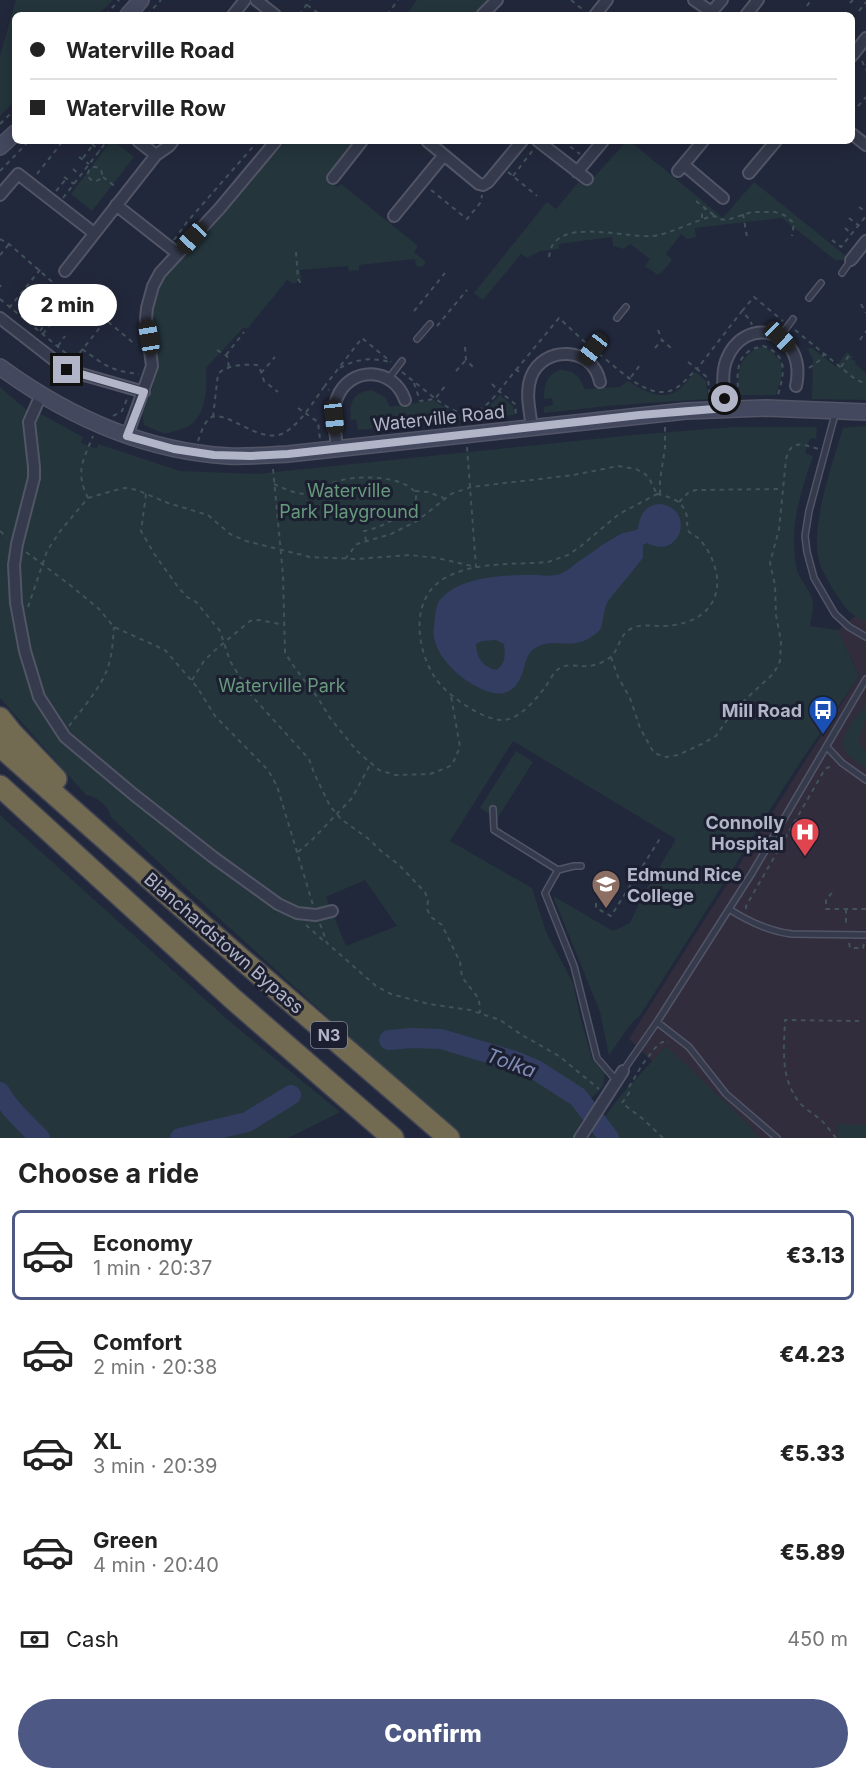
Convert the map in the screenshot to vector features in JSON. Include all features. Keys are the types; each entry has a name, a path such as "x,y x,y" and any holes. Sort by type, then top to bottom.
{"highway":[{"path":"0,718 46,769 209,932"},
{"name":"Blanchardstown Bypass","path":"0,746 209,932 449,1138"},
{"name":"Blanchardstown Bypass","path":"0,786 233,999 393,1138"},
{"path":"0,802 198,976 233,999"}],"street":[{"path":"131,12 141,0"},
{"path":"235,12 245,0"},
{"path":"256,0 271,12"},
{"path":"485,12 496,0"},
{"path":"694,0 710,11 722,0"},
{"path":"748,12 758,0"},
{"path":"855,52 866,38"},
{"path":"0,147 12,136"},
{"path":"142,144 156,155"},
{"path":"65,272 156,155 171,144"},
{"path":"127,436 152,366 147,308 153,286 160,273 220,208 273,144"},
{"path":"333,178 360,144"},
{"path":"431,144 483,185 519,144"},
{"path":"542,144 587,179"},
{"path":"577,172 600,144"},
{"path":"701,144 681,168 723,198"},
{"path":"749,173 773,144"},
{"path":"394,216 444,155"},
{"path":"0,195 18,174 94,232"},
{"path":"116,205 177,254"},
{"path":"851,260 866,241"},
{"path":"0,318 67,370 144,392"},
{"path":"719,409 725,363 737,343 755,333 768,333 780,337 792,349 796,356 798,370 796,386"},
{"path":"525,429 531,378 540,364 555,356 570,355 586,359 597,370 600,382"},
{"name":"Waterville Road","path":"0,367 41,395 98,425 127,436 174,449 251,456 321,451 719,409 779,408 866,411"},
{"path":"337,449 334,417 338,396 351,380 360,376 375,375 389,378 399,388 405,400"},
{"path":"41,395 29,422 34,478 17,544 14,582 25,651 39,697 62,734 213,857 278,904 297,913 316,915 332,911"},
{"path":"581,1137 621,1076"}],"lane":[{"path":"842,273 851,260"},
{"path":"809,298 821,283"},
{"path":"617,318 626,307"},
{"path":"780,337 793,319"},
{"path":"417,339 430,324"},
{"path":"586,359 598,341"},
{"path":"389,378 402,361"},
{"path":"834,410 834,418 807,523 805,536 808,560 814,578 836,614 849,627 866,637"},
{"path":"581,867 574,866 558,870 545,893 574,966 597,1058 621,1076 752,873 866,679"},
{"path":"827,747 842,763 866,780"},
{"path":"493,809 494,830 558,870"},
{"path":"729,909 751,923 781,932 866,935"},
{"path":"657,1022 689,1047 726,1094 777,1138"}],"path":[{"path":"108,12 119,0"},
{"path":"150,12 161,0"},
{"path":"301,12 310,0"},
{"path":"571,0 582,9"},
{"path":"807,6 812,0"},
{"path":"850,3 853,0"},
{"path":"859,11 866,2"},
{"path":"307,4 317,12"},
{"path":"855,110 866,97"},
{"path":"0,124 12,112"},
{"path":"0,171 26,144"},
{"path":"34,178 61,144"},
{"path":"62,199 105,144"},
{"path":"513,176 537,144"},
{"path":"567,144 587,160"},
{"path":"89,166 88,176 92,180 97,181 102,177 103,172 99,168 89,166 82,157 92,146 100,152"},
{"path":"501,166 537,196"},
{"path":"73,169 81,175"},
{"path":"102,177 124,194"},
{"path":"56,191 65,178 74,185"},
{"path":"422,182 467,219 481,202 483,185"},
{"path":"696,201 719,219 727,220 743,214 765,211 784,215 794,224 792,236"},
{"path":"832,240 841,247 852,234 866,214 859,207"},
{"path":"702,219 705,208"},
{"path":"743,214 747,237"},
{"path":"549,257 551,247 556,240 565,235 597,232 652,236 715,216"},
{"path":"849,218 858,225"},
{"path":"845,228 852,234"},
{"path":"0,239 91,313 106,314"},
{"path":"0,255 9,244"},
{"path":"296,252 298,279 302,285"},
{"path":"0,318 43,266"},
{"path":"414,311 445,273"},
{"path":"436,328 467,291"},
{"path":"41,332 72,296"},
{"path":"213,417 228,419 263,435 273,436 283,433 297,423 362,338 435,399 455,412 469,413 483,409 559,318 593,349 642,387 652,392 669,392 678,387 697,369 754,297 855,379 866,384"},
{"path":"0,299 74,360"},
{"path":"861,304 866,313"},
{"path":"26,320 33,311"},
{"path":"742,311 750,320 755,333"},
{"path":"67,370 106,320 136,345"},
{"path":"34,345 46,323"},
{"path":"658,330 662,340 672,349"},
{"path":"860,340 866,331"},
{"path":"226,355 244,332"},
{"path":"58,346 65,336"},
{"path":"655,348 662,340"},
{"path":"739,399 736,376 739,365 751,350 763,346 776,353 783,364 783,377 778,398"},
{"path":"465,347 466,360 476,370"},
{"path":"82,349 111,369 139,374"},
{"path":"217,350 226,355 229,368"},
{"path":"798,370 814,365 824,354"},
{"path":"841,368 850,354"},
{"path":"261,373 275,357"},
{"path":"337,370 361,360 391,362"},
{"path":"456,371 466,360"},
{"path":"688,362 708,378 719,409"},
{"path":"195,452 201,432 213,417 218,374 222,370 254,364 259,366 264,381 278,393"},
{"path":"631,378 640,364"},
{"path":"516,370 531,378"},
{"path":"414,382 420,401 435,399 445,386"},
{"path":"492,384 515,404 525,429"},
{"path":"324,387 338,396"},
{"path":"298,408 318,422 321,451"},
{"path":"659,495 665,448 665,413"},
{"path":"88,498 80,470 98,425"},
{"path":"466,435 476,567"},
{"path":"611,657 618,677 630,698 640,728 654,753 666,757 678,754 716,736 734,710 774,672 780,661 782,647 776,615 775,585 770,563 779,528 788,453 793,446 799,444 825,451"},
{"path":"345,559 357,543 391,534 417,522 444,498 471,487 555,478 618,466 636,469 645,474 659,495"},
{"path":"273,469 284,584 285,652 330,718 357,751 379,770 405,775 430,774 452,765 458,752 460,741 451,696"},
{"path":"274,484 292,492 310,494 341,480 355,477 373,478 404,484 414,491 428,492 444,498"},
{"path":"19,620 26,613 41,565 53,542 88,498 125,488 137,490 168,503 208,515 230,534 246,541 310,557 345,559 410,555 437,558 476,567"},
{"path":"679,502 689,492 696,490 783,489"},
{"path":"366,540 364,531 395,520 407,510 415,501 414,491"},
{"path":"146,494 141,531 148,544 178,587 187,597 196,602 220,631 230,661 251,695 309,759 330,806 341,819 398,864 425,892 428,901 427,909 431,917 442,925 460,962 462,977 479,999 480,1012"},
{"path":"659,495 679,502 686,513 689,532 700,540 714,565 717,588 713,602 702,614 686,622 670,626 632,628 622,637 611,657 587,666 564,666 557,669 530,704 511,718 502,721 484,715 451,696 437,681 425,656 420,633 420,615 423,602 438,583 456,573 476,567 558,560 581,546 619,514 659,495"},
{"path":"17,544 99,609 114,627 165,651 192,680 215,716 272,776 298,852 305,883 327,944"},
{"path":"192,680 204,661 249,621 259,620 285,625"},
{"path":"62,734 107,670 114,627"},
{"path":"298,852 351,798 370,763"},
{"path":"749,914 746,906 825,769 833,767 841,773"},
{"path":"596,903 596,908 611,916 662,837"},
{"path":"832,893 826,898 826,909 866,909"},
{"path":"846,909 846,934"},
{"path":"297,913 300,919 327,944 376,986 391,994 429,1004 480,1012 500,1020 559,1056 608,1097"},
{"path":"836,1138 800,1102 790,1087 784,1060 785,1020 859,1021"},
{"path":"663,1138 622,1103 629,1093 629,1087 655,1048 662,1042 668,1041 673,1046"}],"shaded area":[{"name":"Connolly Hospital","path":"866,607 866,1138 733,1138 629,1039 859,676 838,630"}],"green space":[{"path":"16,0 113,0 101,12 13,12"},
{"path":"417,0 489,0 478,12 408,12"},
{"path":"12,14 12,103 0,116 0,56"},
{"path":"109,144 118,144 134,157 92,211 71,194"},
{"path":"283,144 355,144 328,181 337,187 341,184 418,246 414,252 426,262 422,267 416,266 415,259 359,265 359,270 349,271 348,266 300,270 301,279 294,284 287,280 248,328 243,328 206,368 206,390 201,412 197,418 183,429 165,434 144,425 142,413 152,389 158,364 151,313 160,280"},
{"path":"624,144 634,144 723,218 754,182 846,256 843,260 835,260 782,218 695,228 696,237 687,239 681,234 666,254 672,260 658,275 645,266 650,259 630,244 624,249 613,246 612,237 559,244 559,249 540,251 527,258 521,254 483,300 474,293 547,202 556,209 579,182 585,187"},
{"path":"759,347 770,351 782,364 776,395 740,395 740,367 746,357"},
{"path":"809,348 836,367 847,352 853,357 851,359 856,362 855,364 866,373 866,400 812,399 813,359"},
{"path":"559,370 569,371 575,375 585,389 620,387 628,381 644,390 662,395 676,391 694,373 697,373 706,381 708,399 544,413 544,407 553,405 552,398 544,399 547,382 551,375"},
{"name":"Waterville Park","path":"0,387 31,414 37,412 83,437 81,443 97,449 98,444 180,471 256,474 633,435 733,427 817,427 816,439 810,438 805,453 813,456 800,498 795,526 797,570 813,602 810,626 838,630 859,676 795,770 641,1014 630,1025 609,1055 600,1012 553,896 613,931 630,923 644,893 676,839 513,741 450,841 532,888 546,932 573,983 592,1059 605,1073 603,1086 591,1099 574,1138 461,1138 189,891 111,817 102,802 86,795 0,698","holes":["365,880 397,926 346,946 326,897"]},
{"path":"371,390 385,397 390,407 434,400 461,415 476,414 484,410 500,395 513,406 514,415 358,430 356,419 351,420 352,404 360,393"},
{"path":"866,426 866,622 847,610 825,576 818,553 817,536 823,498 843,428"},
{"path":"866,703 866,717 858,741 866,751 866,768 847,753 844,741 849,727"},
{"path":"516,751 533,762 497,819 480,808"},
{"path":"0,815 229,1021 340,1112 288,1138 0,1138"},
{"path":"666,1046 749,1125 759,1138 589,1138 621,1095"},
{"path":"838,1124 866,1125 866,1138 838,1138"}],"water":[{"path":"659,504 671,507 678,514 681,522 680,531 669,545 659,547 647,543 643,545 643,558 608,601 601,628 595,634 576,643 549,643 535,648 528,655 519,681 507,692 493,693 477,687 456,672 444,659 436,643 434,627 439,601 447,593 458,586 482,579 560,574 615,537 638,529 640,519 646,509","holes":["496,640 504,644 505,655 497,670 488,667 477,654 476,644 482,641"]}],"waterway":[{"name":"Tolka","path":"389,1040 441,1039 515,1061 536,1070 578,1097 609,1138"},
{"name":"Tolka","path":"0,1092 13,1111 40,1138"},
{"name":"Tolka","path":"180,1138 247,1122 291,1095"}],"place":[{"name":"Mill Road","path":"823,736"},
{"name":"Connolly Hospital","path":"805,858"},
{"name":"Edmund Rice College","path":"606,910"}],"route":[{"path":"67,370 144,392 127,436 174,449 229,456 288,454 640,415 726,408 725,399"}],"park label":[{"name":"Waterville Park Playground","path":"349,500"}]}
